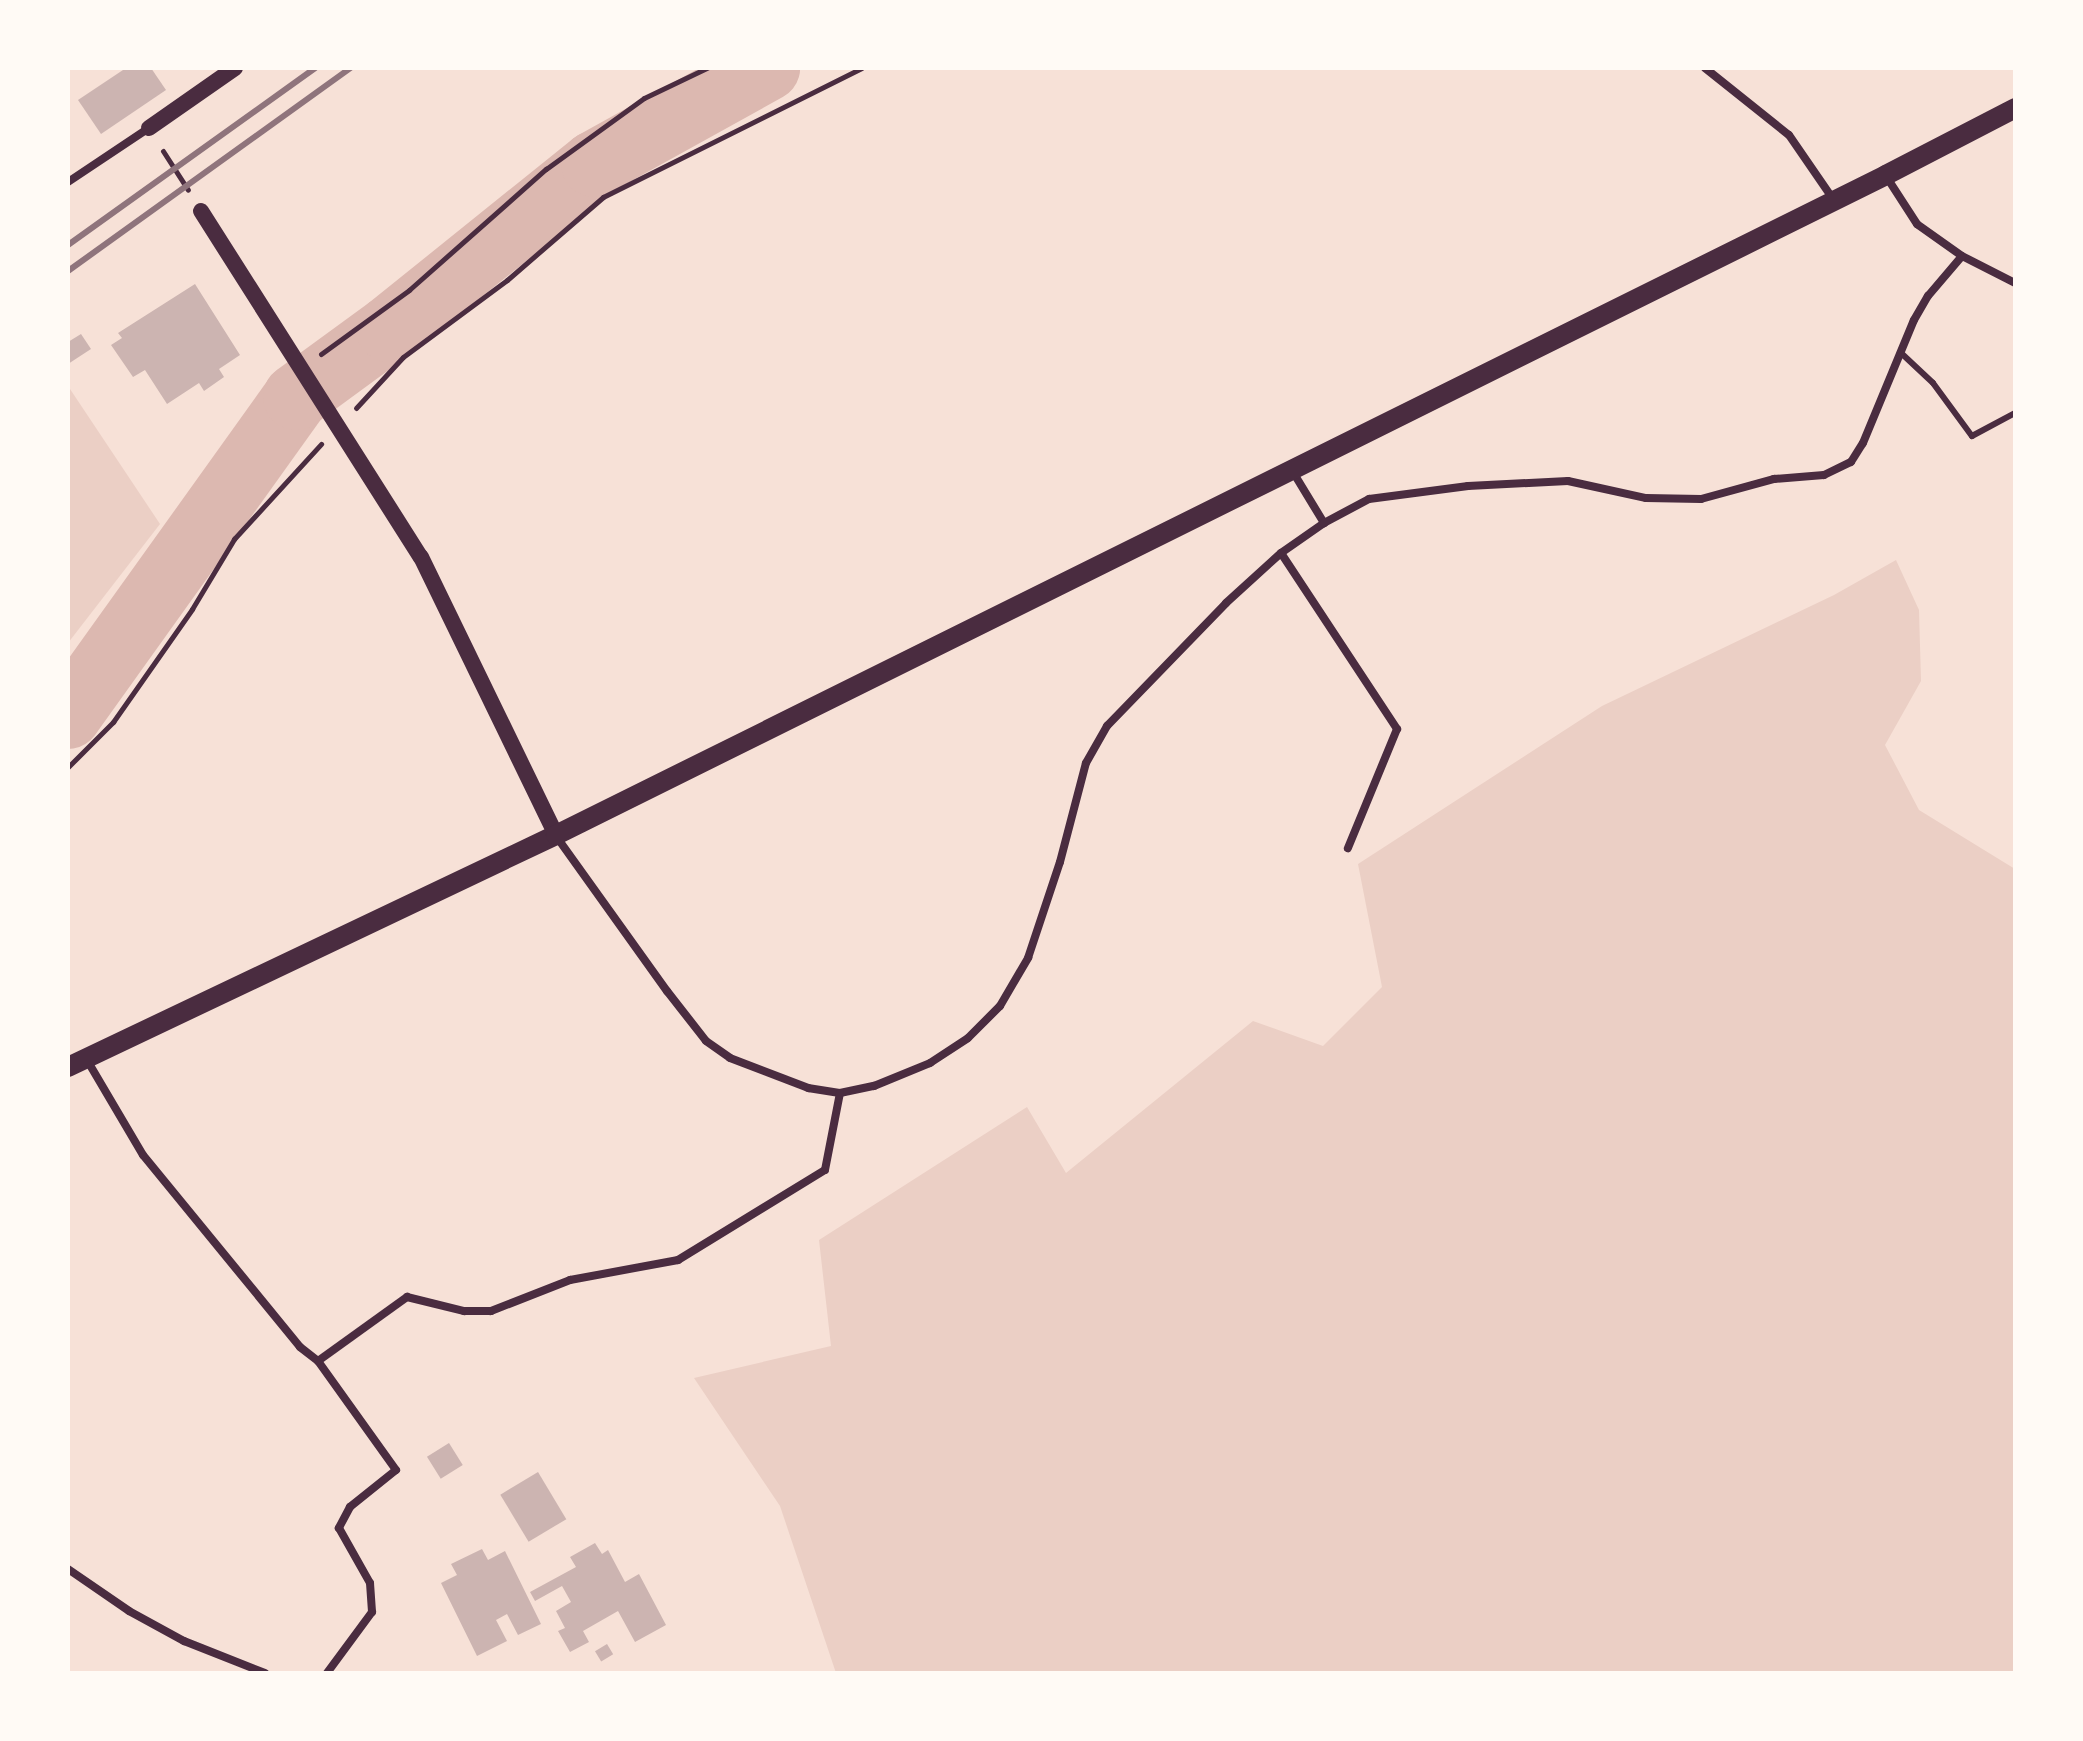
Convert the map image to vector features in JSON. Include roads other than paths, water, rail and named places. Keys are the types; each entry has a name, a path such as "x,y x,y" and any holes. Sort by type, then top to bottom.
{"main road":[{"path":"149,128 235,68"},
{"path":"77,1063 556,835 1886,175 2015,108"},
{"path":"201,211 421,557 556,835"}],"street":[{"path":"1705,68 1789,135 1833,199"},
{"path":"68,182 149,128"},
{"path":"1886,175 1917,224 1962,256 2015,283"},
{"path":"556,835 610,916 706,1041 730,1058 808,1088 840,1093 874,1086 930,1063 968,1038 1000,1006 1028,958 1060,862 1086,763 1107,726 1226,603 1281,553 1324,523 1369,499 1468,486 1568,481 1646,498 1701,499 1774,479 1824,475 1851,462 1863,443 1900,352 1928,296 1962,256"},
{"path":"1292,469 1324,523"},
{"path":"1281,553 1397,729 1348,848"},
{"path":"77,1063 143,1155 300,1347 318,1361 396,1470 350,1507 339,1528 370,1583 372,1612 327,1673"},
{"path":"318,1361 407,1297 464,1311 491,1311 570,1280 678,1260 825,1170 840,1093"},
{"path":"68,1569 129,1611 184,1641 265,1673"}],"lane":[{"path":"1900,352 1933,383 1972,436 2015,413"}],"waterway":[{"path":"68,716 296,397 389,329 594,164 767,68"}],"railway":[{"path":"68,245 315,68"},
{"path":"68,271 351,68"}]}
